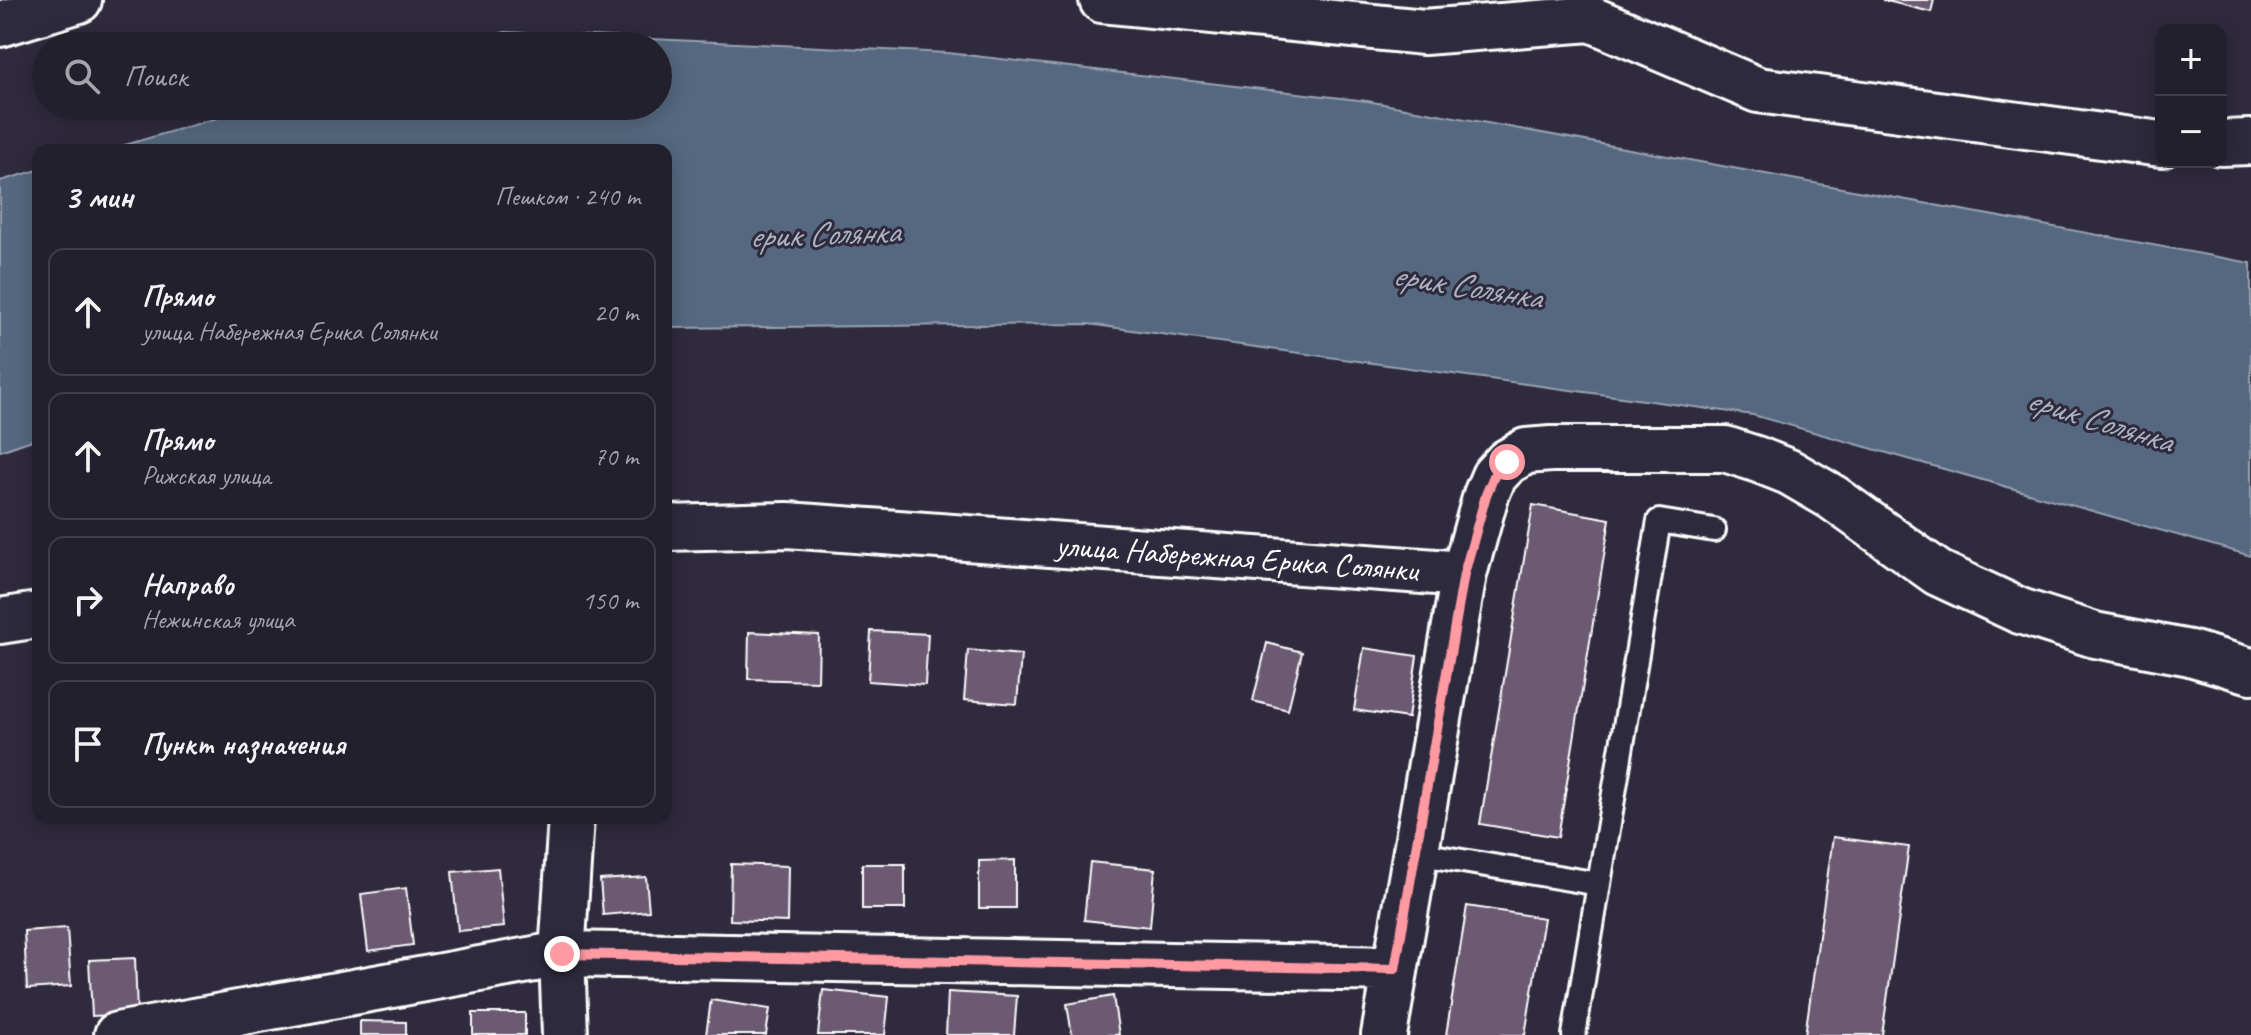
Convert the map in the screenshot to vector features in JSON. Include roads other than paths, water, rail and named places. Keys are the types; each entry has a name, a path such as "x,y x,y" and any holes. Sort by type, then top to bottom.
{"street":[{"path":"0,24 79,0"},
{"path":"1102,0 1424,32 1591,10 1758,90 2155,143"},
{"path":"1384,1035 1464,574 1494,476 1507,462 1526,451 1725,449 1789,472 1832,497 1938,573 2020,611 2095,635 2190,653 2251,671"},
{"name":"улица Набережная Ерика Солянки","path":"672,528 787,525 1464,574"},
{"path":"0,621 32,616"},
{"path":"565,1035 562,954 571,824"},
{"path":"117,1035 562,954 1395,969"}],"lane":[{"path":"1574,1035 1659,521 1714,530"},
{"path":"1415,853 1599,884"}],"water":[{"name":"ерик Солянка","path":"672,40 948,53 1367,101 2251,263 2251,556 1753,415 1088,324 672,328 672,144 128,144 210,120 672,120"},
{"path":"32,172 32,440 0,451 0,181"}]}
